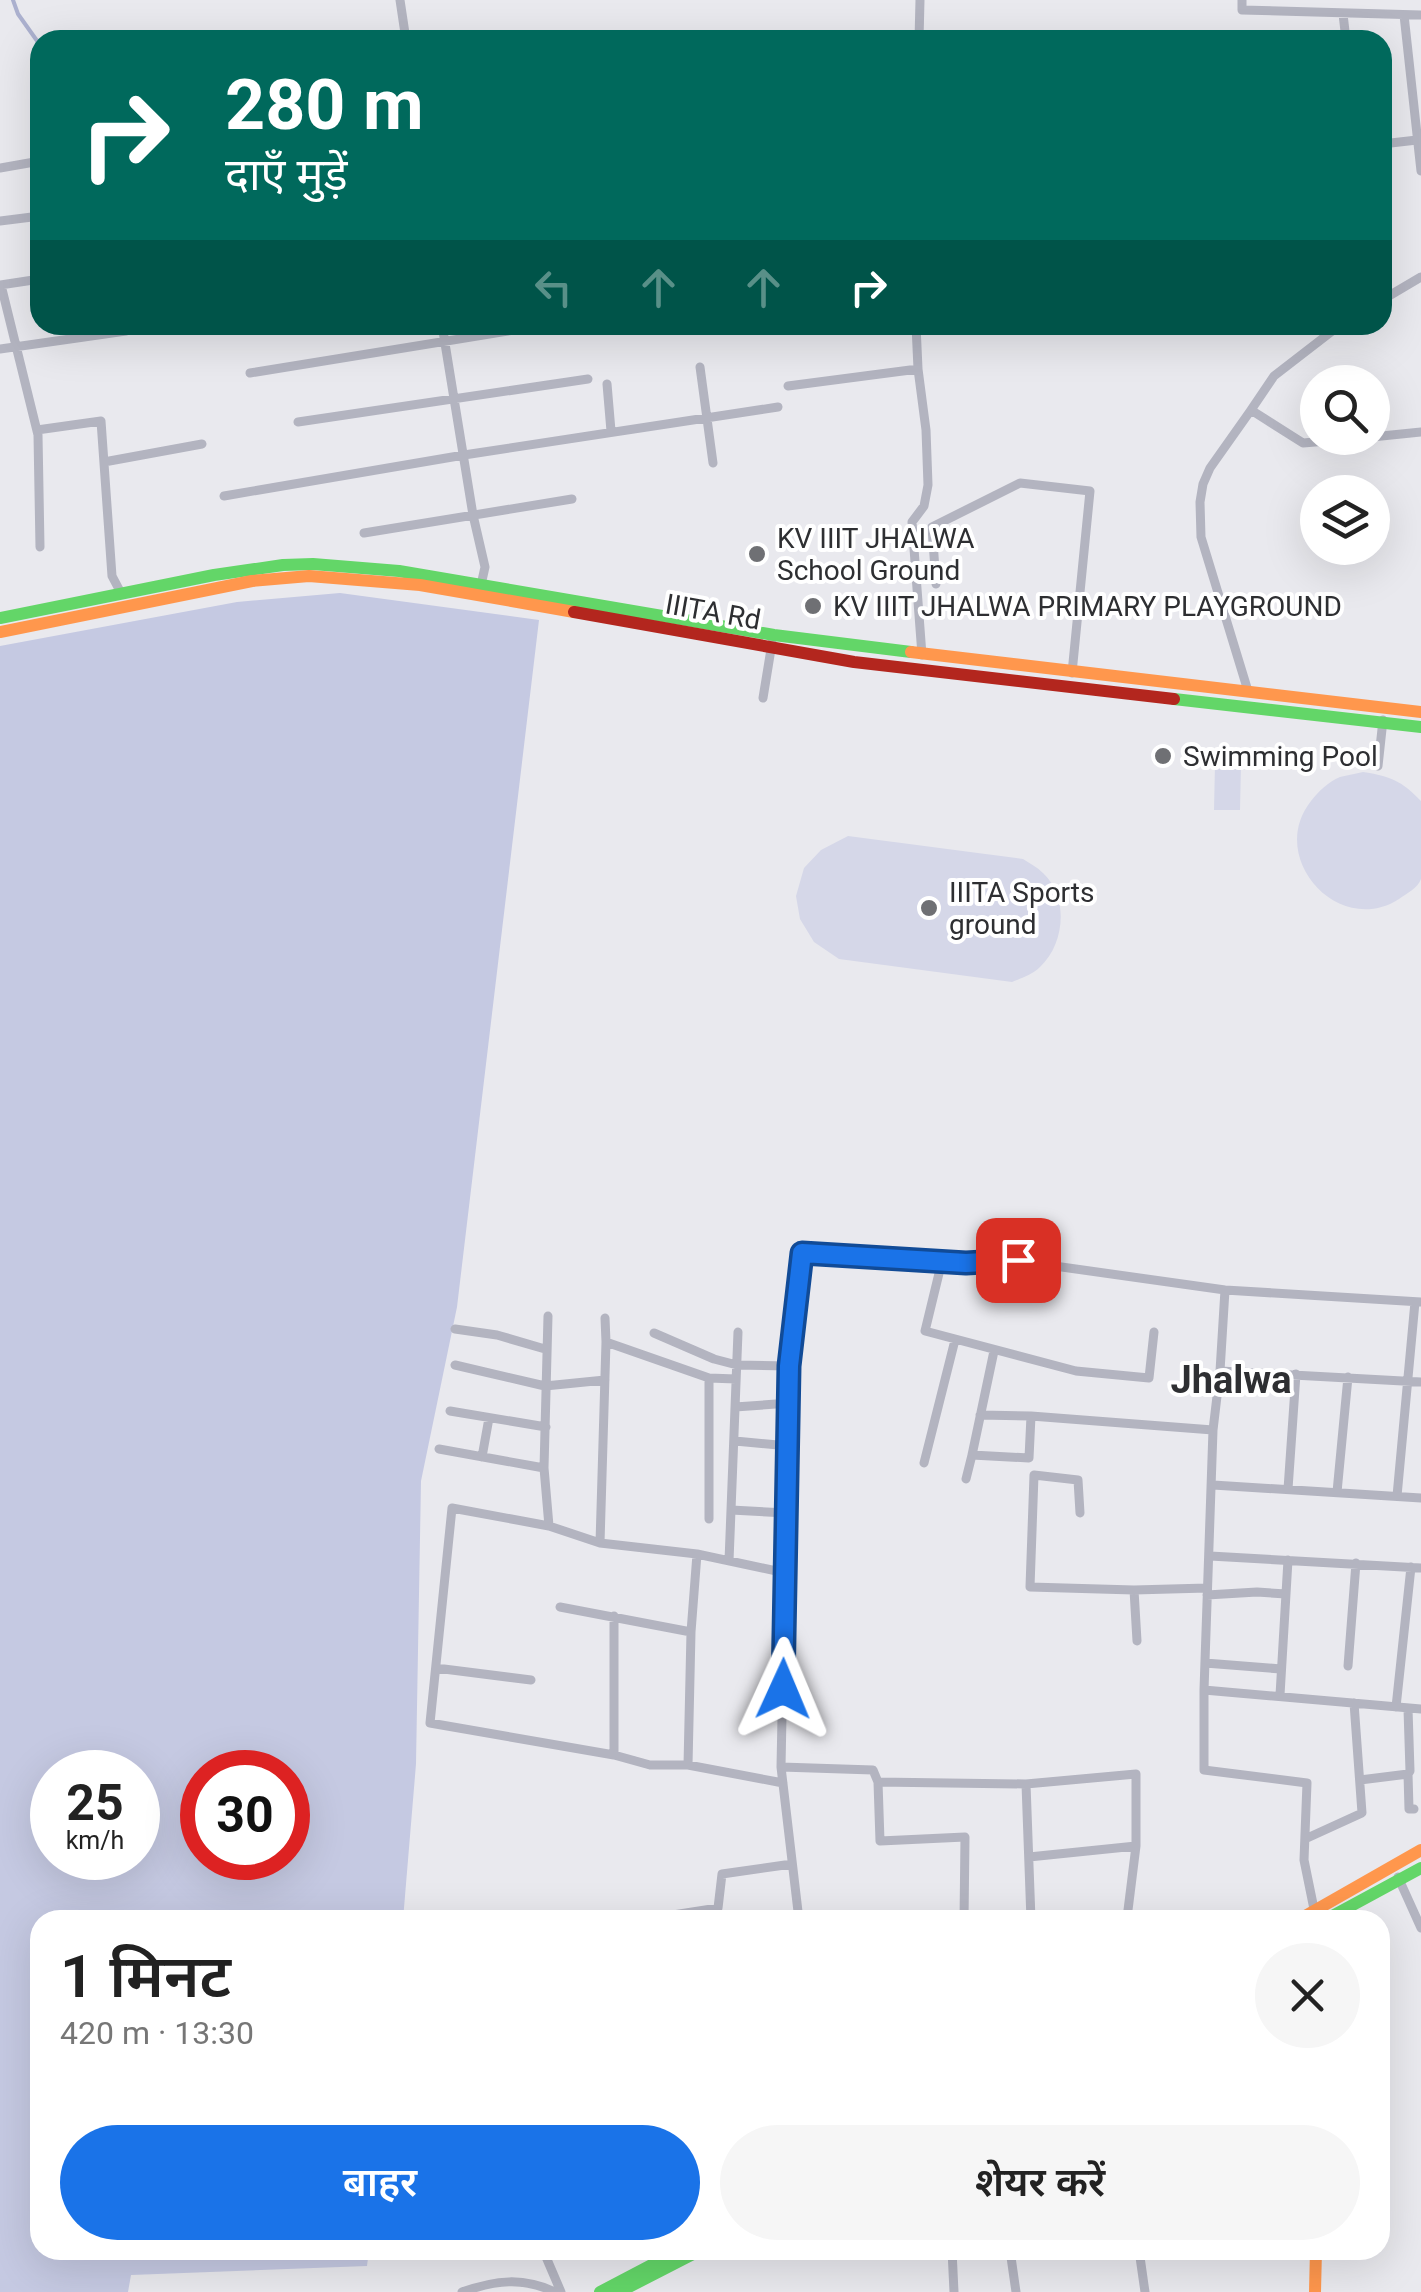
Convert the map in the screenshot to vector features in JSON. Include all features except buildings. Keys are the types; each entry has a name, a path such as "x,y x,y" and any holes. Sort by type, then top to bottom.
{"main road":[{"name":"IIITA Rd","path":"0,618 214,575 283,565 341,566 773,641 922,655 1239,706 1421,727"},
{"name":"IIITA Rd","path":"0,632 268,579 332,576 420,580 481,585 773,641 854,662 920,670 1244,691 1421,712"},
{"path":"920,670 922,655"},
{"path":"1239,706 1244,691"},
{"path":"1314,1909 1421,1850"},
{"path":"1344,1910 1421,1868"},
{"path":"600,2292 658,2260"},
{"path":"620,2292 682,2260"},
{"path":"1314,2292 1316,2260"}],"street":[{"path":"920,0 920,30"},
{"path":"1242,0 1242,10 1421,15"},
{"path":"401,3 405,30"},
{"path":"1343,14 1345,30"},
{"path":"1404,15 1421,171"},
{"path":"1392,143 1417,140"},
{"path":"0,168 30,163"},
{"path":"0,221 30,217"},
{"path":"1392,294 1421,278"},
{"path":"30,280 0,285 36,430 40,546"},
{"path":"0,350 92,335"},
{"path":"443,335 485,567 481,585"},
{"path":"250,373 482,335"},
{"path":"916,335 928,485 924,506 912,522 922,655"},
{"path":"1244,691 1201,537 1203,484 1274,376 1327,335"},
{"path":"700,367 713,463"},
{"path":"788,386 918,369"},
{"path":"298,422 588,379"},
{"path":"607,384 611,431"},
{"path":"224,496 778,407"},
{"path":"1251,410 1300,441"},
{"path":"36,430 101,421 112,576 120,593"},
{"path":"1390,435 1421,432"},
{"path":"104,462 202,444"},
{"path":"936,584 932,527 1020,483 1090,491 1071,680"},
{"path":"364,533 572,499"},
{"path":"762,698 773,641"},
{"path":"1378,766 1384,707"},
{"path":"799,1910 781,1768 789,1366 802,1253 966,1263 1018,1260 1225,1290 1418,1302 1397,1496"},
{"path":"942,1262 925,1331 1076,1372 1149,1378 1154,1332"},
{"path":"1225,1290 1213,1430 1204,1770 1307,1783 1304,1860 1314,1909"},
{"path":"548,1316 544,1468 549,1526"},
{"path":"600,1544 605,1318"},
{"path":"454,1329 497,1335 545,1349"},
{"path":"729,1561 738,1332"},
{"path":"654,1333 737,1365 789,1366"},
{"path":"924,1462 956,1340"},
{"path":"606,1342 709,1378 736,1379"},
{"path":"966,1479 994,1351"},
{"path":"455,1365 545,1386 605,1380"},
{"path":"1220,1371 1421,1382"},
{"path":"1288,1489 1296,1374"},
{"path":"1337,1492 1348,1377"},
{"path":"709,1378 710,1519"},
{"path":"735,1407 790,1403"},
{"path":"450,1411 546,1427"},
{"path":"980,1414 1213,1430"},
{"path":"972,1455 1028,1458 1031,1416"},
{"path":"482,1457 489,1418"},
{"path":"735,1441 789,1446"},
{"path":"439,1450 544,1468"},
{"path":"1080,1513 1078,1480 1034,1475 1030,1587 1286,1594"},
{"path":"1213,1485 1421,1498"},
{"path":"783,1783 688,1765 650,1765 430,1723 452,1508 549,1526 600,1544 697,1554 786,1574"},
{"path":"731,1510 786,1513"},
{"path":"688,1765 697,1554"},
{"path":"1210,1556 1416,1567 1396,1707"},
{"path":"1280,1696 1288,1560"},
{"path":"1348,1666 1356,1563"},
{"path":"1134,1590 1137,1641"},
{"path":"560,1608 691,1632"},
{"path":"614,1616 614,1756"},
{"path":"1205,1663 1281,1669"},
{"path":"436,1668 531,1680"},
{"path":"1204,1690 1418,1709"},
{"path":"1305,1838 1362,1812 1354,1703"},
{"path":"1414,1809 1409,1809 1408,1709 1418,1709"},
{"path":"781,1768 873,1770 878,1782 880,1840 965,1837 964,1910"},
{"path":"878,1782 1026,1784 1136,1774 1136,1846 1129,1910"},
{"path":"1360,1780 1408,1774"},
{"path":"1026,1784 1031,1910"},
{"path":"1029,1857 1136,1846"},
{"path":"707,1910 718,1908 722,1874 792,1864"},
{"path":"1392,1866 1421,1928"},
{"path":"547,2260 558,2292"},
{"path":"952,2260 954,2292"},
{"path":"1011,2260 1016,2292"},
{"path":"1140,2260 1144,2292"},
{"path":"462,2292 506,2281 534,2282 558,2292"}],"shaded area":[{"path":"340,593 539,620 457,1307 421,1481 416,1764 404,1910 30,1910 30,2260 368,2260 367,2266 131,2275 128,2292 0,2292 0,646 237,602"},
{"path":"1215,764 1241,764 1240,810 1214,810"},
{"path":"1363,772 1395,780 1421,801 1421,879 1399,899 1376,908 1354,908 1333,900 1316,886 1303,867 1297,846 1299,823 1317,794 1336,779"},
{"name":"IIITA Sports ground","path":"848,836 1023,859 1043,873 1057,895 1061,920 1055,946 1040,967 1012,982 839,959 814,942 800,919 796,896 804,868 821,850"}],"waterway":[{"path":"13,0 30,31"}],"traffic: fast":[{"path":"0,618 214,575 313,564 399,571 774,635 911,652"},
{"path":"1174,699 1421,727"},
{"path":"1343,1910 1421,1868"},
{"path":"600,2292 661,2260"},
{"path":"619,2292 681,2260"}],"traffic: slow":[{"path":"0,632 252,581 309,576 420,585 574,612"},
{"path":"911,652 1421,712"},
{"path":"1316,1910 1421,1850"},
{"path":"1315,2292 1316,2260"}],"traffic: jam":[{"path":"574,612 854,662 1174,699"}],"place":[{"name":"KV IIIT JHALWA School Ground","path":"757,554"},
{"name":"KV IIIT JHALWA PRIMARY PLAYGROUND","path":"813,606"},
{"name":"Swimming Pool","path":"1163,756"},
{"name":"IIITA Sports ground","path":"929,908"}],"district":[{"name":"Jhalwa","path":"1231,1380"}],"route":[{"path":"783,1689 789,1366 802,1253 966,1263 1018,1260"}]}
